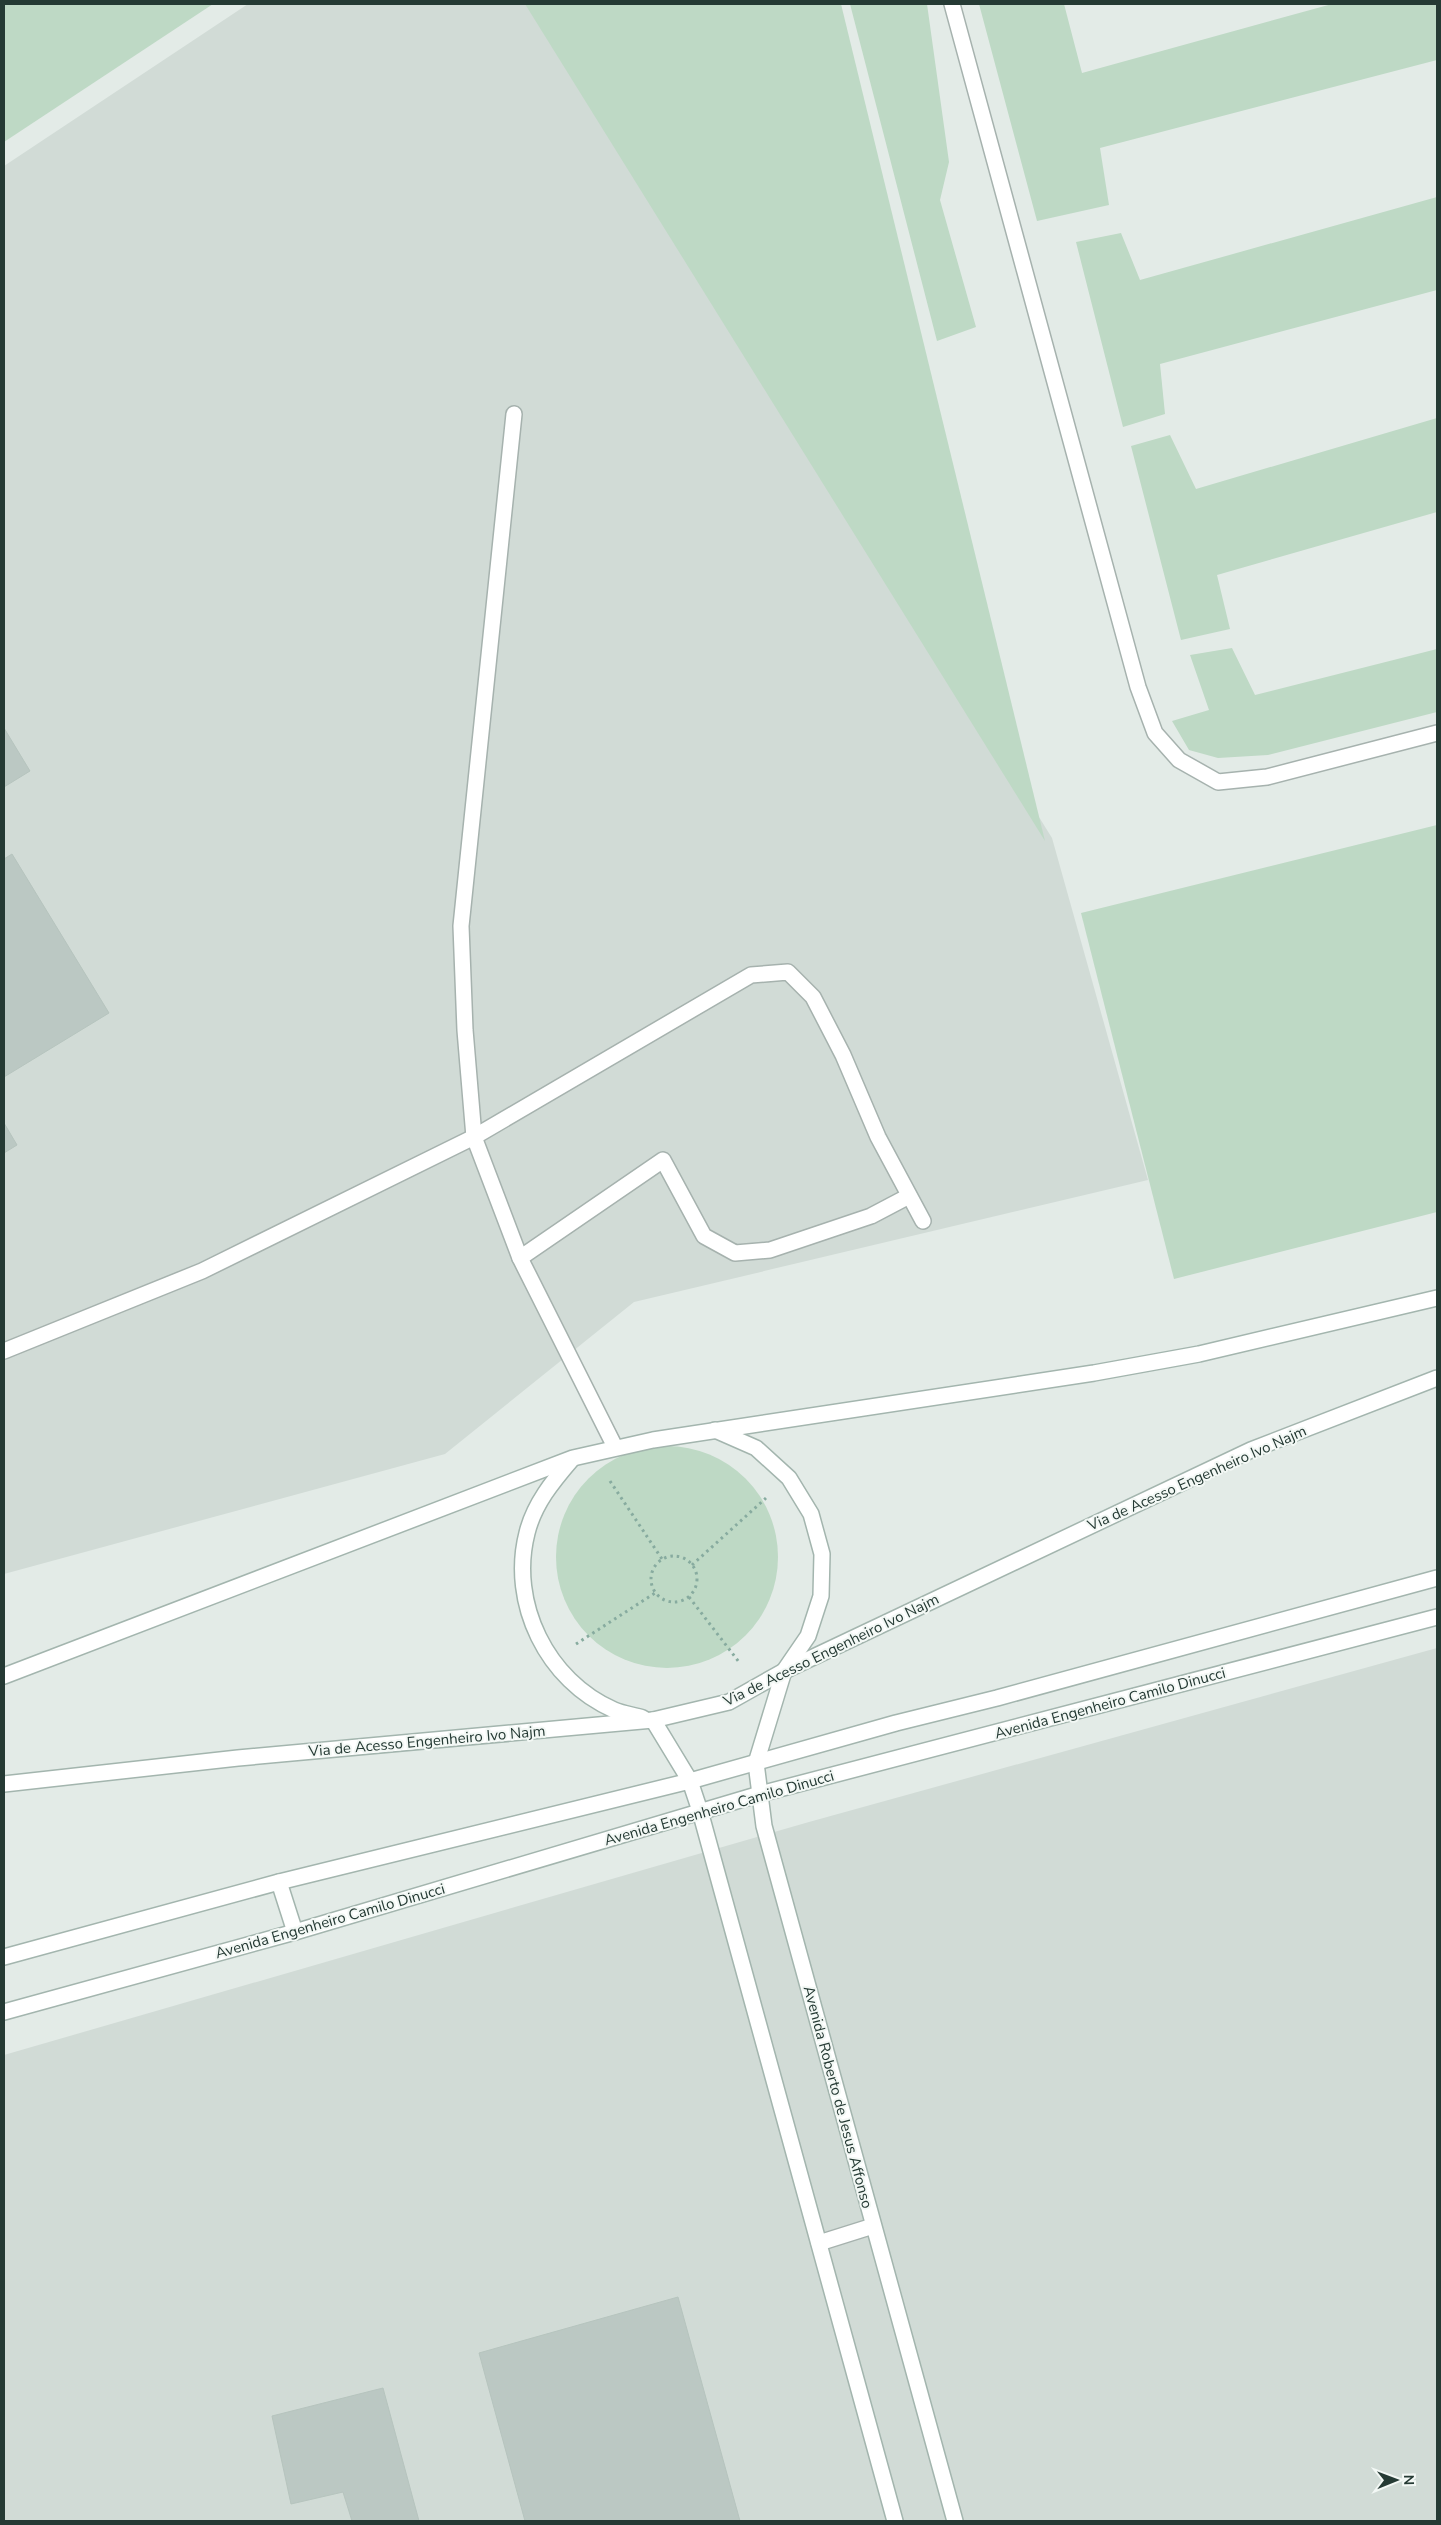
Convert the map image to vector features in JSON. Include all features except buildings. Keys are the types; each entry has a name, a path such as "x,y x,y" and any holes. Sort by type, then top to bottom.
{"street":[{"path":"952,4 1138,687 1155,733 1179,760 1218,782 1267,777 1437,733"},
{"path":"514,414 461,926 465,1030 474,1136 520,1258 615,1448"},
{"path":"4,1351 202,1271 474,1136 751,975 788,972 813,997 922,1221"},
{"path":"520,1258 663,1160 704,1236 735,1253 779,1247 871,1216 909,1196"},
{"path":"4,1676 573,1458 615,1448 716,1430 1094,1373 1199,1354 1437,1298"},
{"name":"Via de Acesso Engenheiro Ivo Najm","path":"4,1784 238,1758 653,1720 729,1702 784,1671 1251,1450 1437,1378"},
{"path":"716,1430 756,1448 789,1478 811,1514 822,1554 821,1596 808,1636 784,1671"},
{"path":"573,1458 545,1492 527,1533 522,1577 531,1621 551,1661 579,1690 614,1710 653,1720 690,1781 700,1811 895,2521"},
{"path":"4,1957 278,1882 690,1781 896,1723 997,1698 1437,1578"},
{"name":"Avenida Engenheiro Camilo Dinucci","path":"4,2012 294,1932 760,1794 1437,1618"},
{"name":"Avenida Roberto de Jesus Affonso","path":"784,1671 756,1763 767,1835 955,2521"},
{"path":"278,1882 294,1932"},
{"path":"819,2243 874,2226"}],"path":[{"path":"592,1453 662,1559"},
{"path":"692,1565 789,1478"},
{"path":"674,1556 681,1557 692,1565 697,1578 694,1592 689,1597 675,1603 661,1598 655,1593 651,1579 656,1565 662,1559 674,1556"},
{"path":"551,1661 655,1593"},
{"path":"689,1597 758,1686"}],"shaded area":[{"path":"248,4 535,4 1052,838 1148,1180 634,1302 445,1454 4,1574 4,166"},
{"path":"1437,1648 1437,2521 4,2521 4,2055 809,1822"}],"green space":[{"path":"4,4 213,4 4,142"},
{"path":"525,4 841,4 1045,841"},
{"path":"850,4 927,4 949,162 940,200 976,327 937,341"},
{"path":"979,4 1064,4 1082,73 1332,4 1437,4 1437,60 1100,148 1109,205 1037,221"},
{"path":"1437,197 1437,290 1160,364 1165,414 1123,427 1076,242 1121,233 1140,280"},
{"path":"1437,418 1437,512 1217,575 1230,629 1181,640 1131,446 1170,435 1196,489"},
{"path":"1232,648 1255,695 1437,649 1437,712 1268,755 1218,758 1189,750 1172,721 1209,710 1190,655"},
{"path":"1437,825 1437,1212 1174,1279 1081,913"},
{"path":"656,1446 678,1446 710,1454 746,1478 770,1514 776,1535 778,1557 776,1579 770,1600 746,1636 710,1660 678,1668 656,1668 624,1660 588,1636 564,1600 556,1568 556,1546 564,1514 588,1478 624,1454"}]}
